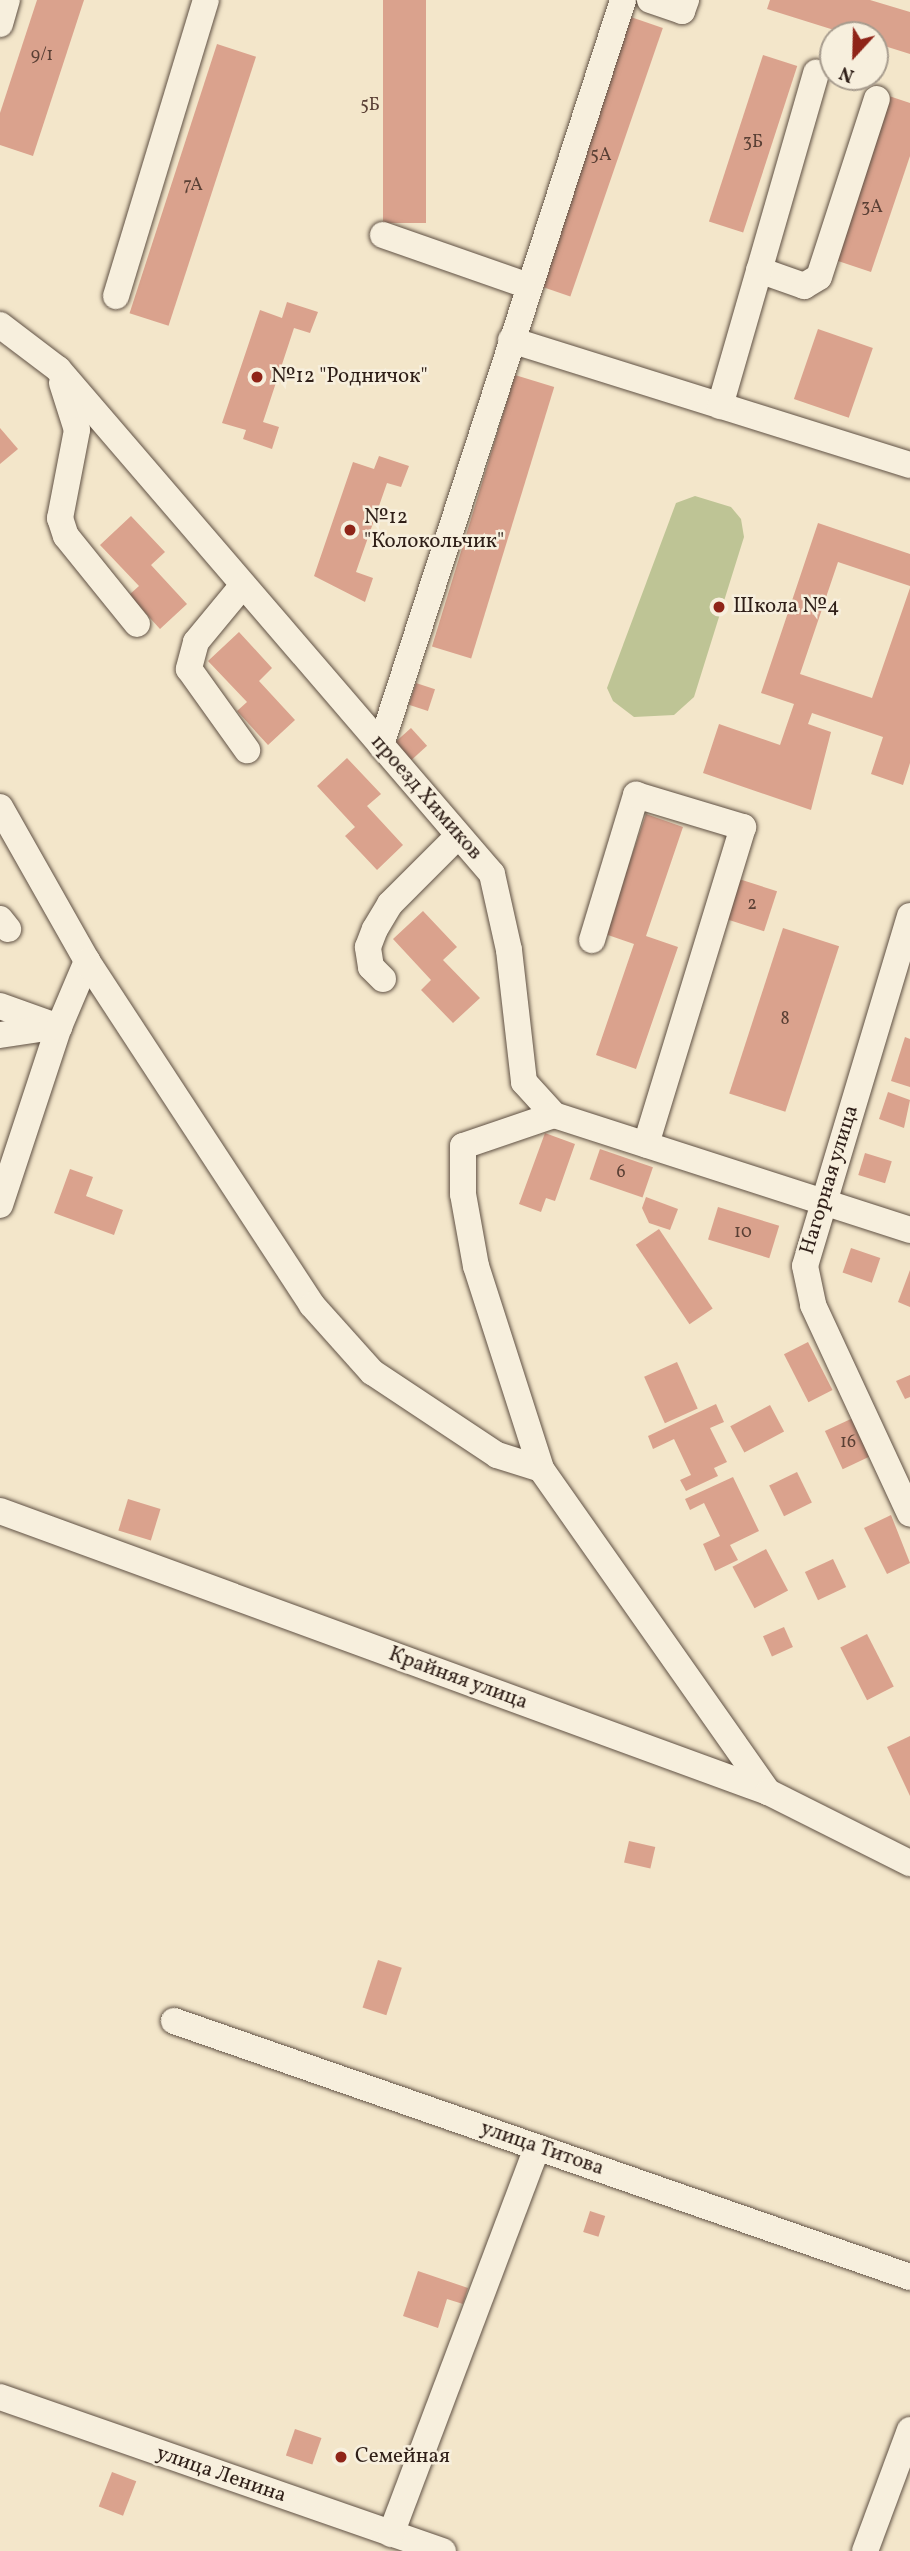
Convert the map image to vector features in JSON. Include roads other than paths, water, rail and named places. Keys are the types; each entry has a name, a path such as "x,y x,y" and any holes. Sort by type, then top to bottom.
{"street":[{"path":"0,24 7,0"},
{"path":"116,296 206,0"},
{"path":"380,745 623,0"},
{"path":"650,0 682,11 686,0"},
{"path":"720,407 816,73"},
{"path":"759,270 804,286 819,277 877,99"},
{"path":"383,235 529,286"},
{"name":"проезд Химиков","path":"0,325 58,369 492,874 509,950 524,1082 554,1115"},
{"path":"511,340 720,407 909,460"},
{"path":"58,369 78,430 60,518 66,536 137,624"},
{"path":"243,585 196,642 189,669 247,750"},
{"path":"592,940 636,794 743,827 646,1144"},
{"path":"0,807 88,961 305,1294 372,1372 487,1449 541,1469"},
{"path":"383,979 370,957 375,929 390,904 458,836"},
{"name":"Нагорная улица","path":"908,929 805,1266 813,1305 910,1514"},
{"path":"0,1205 59,1027 88,961"},
{"path":"0,1006 59,1027"},
{"path":"0,1035 59,1027"},
{"path":"768,1792 541,1469 477,1266 463,1194 463,1146 554,1115 824,1199 910,1230"},
{"name":"Крайняя улица","path":"0,1511 768,1792 910,1863"},
{"name":"улица Титова","path":"174,2021 910,2277"},
{"path":"391,2534 537,2148"},
{"name":"улица Ленина","path":"0,2397 443,2551"},
{"path":"865,2551 910,2430"}],"place":[{"name":"№12 \"Родничок\"","path":"257,377"},
{"name":"№12 \"Колокольчик\"","path":"350,530"},
{"name":"Школа №4","path":"719,607"},
{"name":"Семейная","path":"341,2457"}]}
